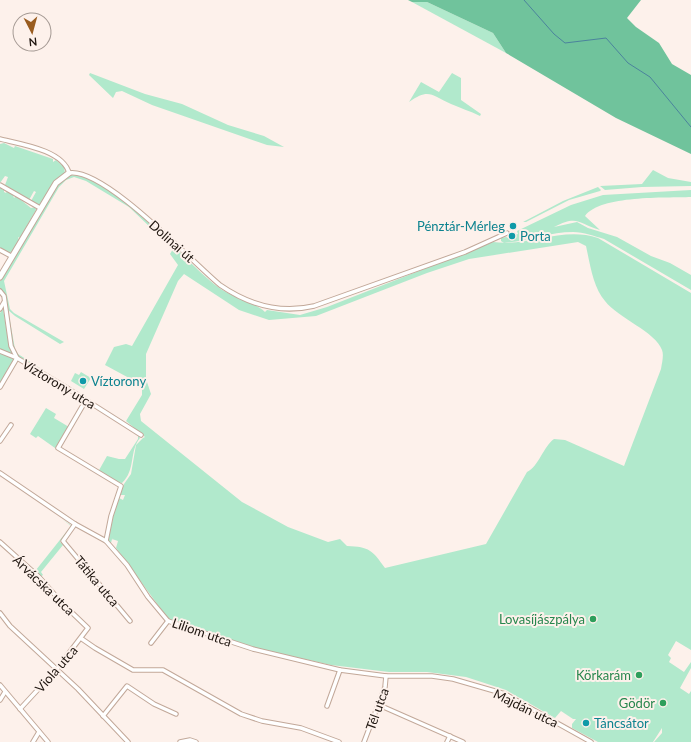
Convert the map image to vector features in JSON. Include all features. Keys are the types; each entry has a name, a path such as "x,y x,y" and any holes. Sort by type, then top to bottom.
{"street":[{"path":"0,139 40,150 54,156 66,166 69,173 56,183 11,256 0,277"},
{"name":"Dolinai út","path":"69,173 80,174 96,180 132,204 209,276 233,294 252,302 276,308 299,309 335,299 465,252 507,233"},
{"path":"0,185 40,208"},
{"path":"0,250 11,256"},
{"name":"Víztorony utca","path":"0,291 4,296 11,346 17,358 141,435"},
{"path":"0,309 4,302"},
{"path":"0,351 17,358 0,387"},
{"path":"86,400 58,448 121,486 111,516 106,541"},
{"path":"0,441 11,425"},
{"name":"Liliom utca","path":"0,473 75,524 106,541 127,565 148,597 168,621 253,649 340,670 386,676"},
{"name":"Tátika utca","path":"75,524 63,541 130,621"},
{"name":"Árvácska utca","path":"0,542 39,577 63,604 88,627"},
{"path":"0,614 10,626 78,689 128,742"},
{"path":"151,643 168,621"},
{"name":"Viola utca","path":"20,709 82,639 88,627"},
{"path":"82,639 133,670 163,670 241,714 262,721 301,728 339,742"},
{"path":"327,706 340,670"},
{"name":"Tél utca","path":"364,742 385,687 386,676"},
{"name":"Majdán utca","path":"386,676 432,676 454,678 505,694 591,742"},
{"path":"0,685 48,742"},
{"path":"103,716 127,686 154,704 176,714"},
{"path":"0,700 5,692"},
{"path":"379,705 463,742"},
{"path":"33,742 39,732"},
{"path":"447,742 450,736"},
{"path":"180,742 190,740 196,742"}],"green space":[{"path":"408,0 641,0 627,18 636,27 659,43 672,64 691,75 691,154 616,118 506,53 493,33 427,2 412,2"},
{"path":"412,2 427,2 493,33 506,53"},
{"path":"90,73 145,94 182,104 228,125 264,136 284,147 267,145 152,105 122,91 116,92 113,98 89,75"},
{"path":"452,73 461,78 461,100 481,114 480,116 430,94 421,95 409,102 421,82 439,92"},
{"path":"4,143 14,148 15,146 53,159 53,162 56,160 64,167 65,173 55,181 40,205 31,201 36,192 34,191 29,200 5,185 8,177 5,176 0,183 0,144"},
{"path":"653,170 668,178 691,182 691,186 642,187 605,190 600,186 642,184"},
{"path":"70,175 88,179 108,189 128,203 223,291 256,306 265,312 267,310 300,315 327,307 493,242 519,242 572,234 598,238 691,293 691,650 676,641 668,655 671,658 669,662 684,672 691,662 691,668 680,688 689,694 691,691 691,742 654,742 662,733 662,728 653,742 598,742 572,728 572,724 576,719 573,719 561,711 555,718 506,690 466,677 427,672 389,672 331,665 260,649 182,624 177,620 169,620 116,548 118,541 112,539 111,543 108,541 112,517 119,498 123,500 125,495 120,495 124,484 131,474 136,445 145,437 126,421 142,395 142,385 105,365 114,347 126,344 132,346 178,265 170,254 173,249 129,207 86,181 74,177 66,180 59,187 4,281 10,309 14,313 64,342 60,344 8,310 15,349 18,354 43,370 18,356 13,348 6,299 0,290 0,281 56,185","holes":["578,242 586,246 592,275 601,295 611,307 645,331 658,343 663,354 661,369 624,466 565,440 554,439 550,442 535,465 527,472 486,544 385,568 377,557 366,549 347,546 340,539 328,542 288,527 242,502 141,421 140,414 151,394 146,379 146,354 178,281 184,274 239,310 269,320 316,316 427,273 469,259"]},
{"path":"0,187 3,190 4,189 4,192 6,193 7,191 13,195 14,198 16,196 31,208 35,207 36,210 20,238 18,237 19,240 12,252 9,253 0,248"},
{"path":"598,187 601,190 600,191 569,200 526,222 523,222 563,201"},
{"path":"691,190 691,197 634,199 604,204 593,209 585,216 600,230 578,221 568,221 554,227 577,222 588,228 617,237 651,256 670,263 691,275 691,290 604,239 589,234 564,232 513,242 504,243 501,241 501,238 515,238 514,235 518,234 517,231 571,205 603,195"},
{"path":"3,309 9,345 14,357 0,350 0,313"},
{"path":"0,352 15,359 0,385"},
{"path":"81,372 91,378 84,389 71,381 75,373 79,375"},
{"path":"46,408 56,414 54,418 69,427 55,448 38,436 36,438 30,434"},
{"path":"138,435 140,438 135,449 129,472 122,483 98,472 107,456 125,459 138,439"},
{"path":"62,519 72,526 60,542 68,549 63,545 41,572 43,575 40,577 32,568 36,570 71,526"}],"waterway":[{"path":"524,0 554,34 565,43 606,38 628,63 650,77 691,127"}],"place":[{"name":"Pénztár-Mérleg","path":"513,226"},
{"name":"Porta","path":"512,236"},
{"name":"Víztorony","path":"83,381"},
{"name":"Lovasíjászpálya","path":"593,619"},
{"name":"Körkarám","path":"639,675"},
{"name":"Gödör","path":"663,703"},
{"name":"Táncsátor","path":"586,723"}]}
